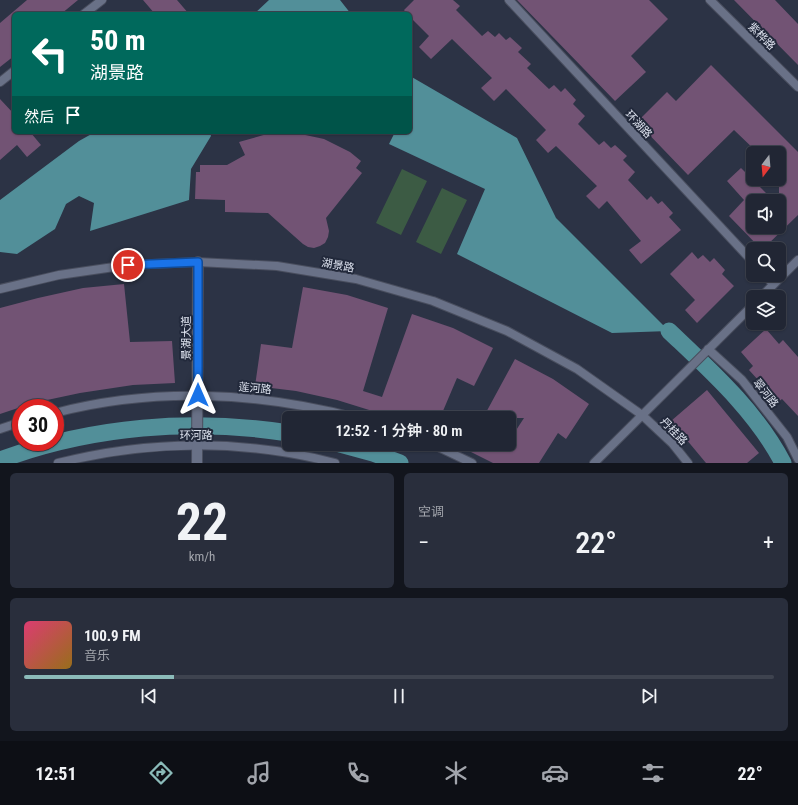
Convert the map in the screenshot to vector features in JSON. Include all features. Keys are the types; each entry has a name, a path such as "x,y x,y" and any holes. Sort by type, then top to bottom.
{"street":[{"name":"景湖大道","path":"197,463 198,262"}],"lane":[{"name":"环湖路","path":"508,0 746,255"},
{"name":"紫桦路","path":"710,0 798,87"},
{"path":"86,12 98,1"},
{"path":"0,82 12,73"},
{"path":"767,290 798,260"},
{"name":"湖景路","path":"0,289 59,275 128,265 198,262 277,266 356,279 433,301 507,331 570,365 642,415"},
{"path":"594,463 746,312"},
{"name":"翠河路","path":"708,349 742,380 787,437 798,459"},
{"name":"莲河路","path":"64,411 135,398 198,395 260,399 332,411"},
{"name":"丹桂路","path":"642,415 672,443 688,463"},
{"path":"0,429 12,425"},
{"name":"环河路","path":"58,463 84,456 140,447 197,445 255,448 311,457 335,463"},
{"path":"447,451 472,463"}],"shaded area":[{"path":"269,0 340,0 349,12 256,12"},
{"path":"412,77 517,138 556,218 669,331 612,333 457,254 485,189 389,144 394,134 412,134"},
{"path":"91,134 210,134 211,136 191,169 189,200 90,231 94,203 79,196 66,204 55,229 17,254 0,252 0,200 79,141"},
{"path":"402,169 427,181 401,235 376,223"},
{"path":"442,188 467,200 441,254 416,242"}],"building":[{"path":"27,0 78,0 63,12 13,12"},
{"path":"143,0 177,0 187,12 153,12"},
{"path":"414,0 453,0 460,6 456,10 482,36 488,31 495,37 499,33 506,40 510,37 522,48 518,52 531,64 527,68 549,89 554,85 561,92 565,88 576,100 573,104 585,116 578,124 599,145 604,141 611,148 615,145 627,156 623,160 635,172 628,180 647,200 651,196 658,204 662,201 673,213 669,217 681,230 641,264 629,250 641,241 607,201 599,209 586,196 597,186 556,146 548,153 536,140 546,130 506,89 494,101 481,88 492,78 452,39 431,59 419,47 429,36 412,19 412,12 406,12 404,10"},
{"path":"517,0 649,0 668,19 631,56 646,72 615,101"},
{"path":"734,0 775,0 798,24 798,65"},
{"path":"12,13 12,58 0,67 0,23"},
{"path":"711,65 798,152 798,215 786,227 786,194 779,194 779,186 786,186 786,146 751,146 734,130 688,175 637,122 667,92 676,101"},
{"path":"0,99 12,112 12,134 32,134 41,145 27,157 17,145 0,160"},
{"path":"267,134 301,134 324,139 350,152 361,161 356,168 362,173 326,218 329,231 325,243 314,248 308,247 268,213 225,212 225,200 195,199 196,172 200,172 200,165 227,165 245,155 239,142"},
{"path":"741,168 746,173 746,186 759,186 767,194 746,194 746,234 729,216 744,200 727,181"},
{"path":"746,234 778,234 770,242 754,242"},
{"path":"692,252 698,259 703,255 710,262 714,258 725,270 722,274 734,286 697,323 685,310 695,300 670,274"},
{"path":"124,284 130,342 172,341 175,383 133,385 52,399 12,399 12,410 0,414 0,308 83,288"},
{"path":"303,287 347,295 388,308 363,391 382,397 412,314 453,328 493,348 474,386 457,378 443,411 372,411 337,400 296,391 255,386 261,344 292,348"},
{"path":"765,330 767,330 779,344 783,340 798,357 798,416 782,399 778,402 749,370 753,366 741,352"},
{"path":"515,359 553,379 589,404 566,439 558,433 539,463 493,463 469,451 516,451 516,430 524,418 516,418 516,411 487,411"},
{"path":"707,390 759,453 747,463 706,463 671,421"}],"waterway":[{"path":"669,331 732,392 760,426 783,463"},
{"path":"0,460 35,448 70,439 143,428 216,426 253,428 282,432"},
{"path":"366,451 400,463"}],"route":[{"path":"128,265 198,262 198,395"}]}
